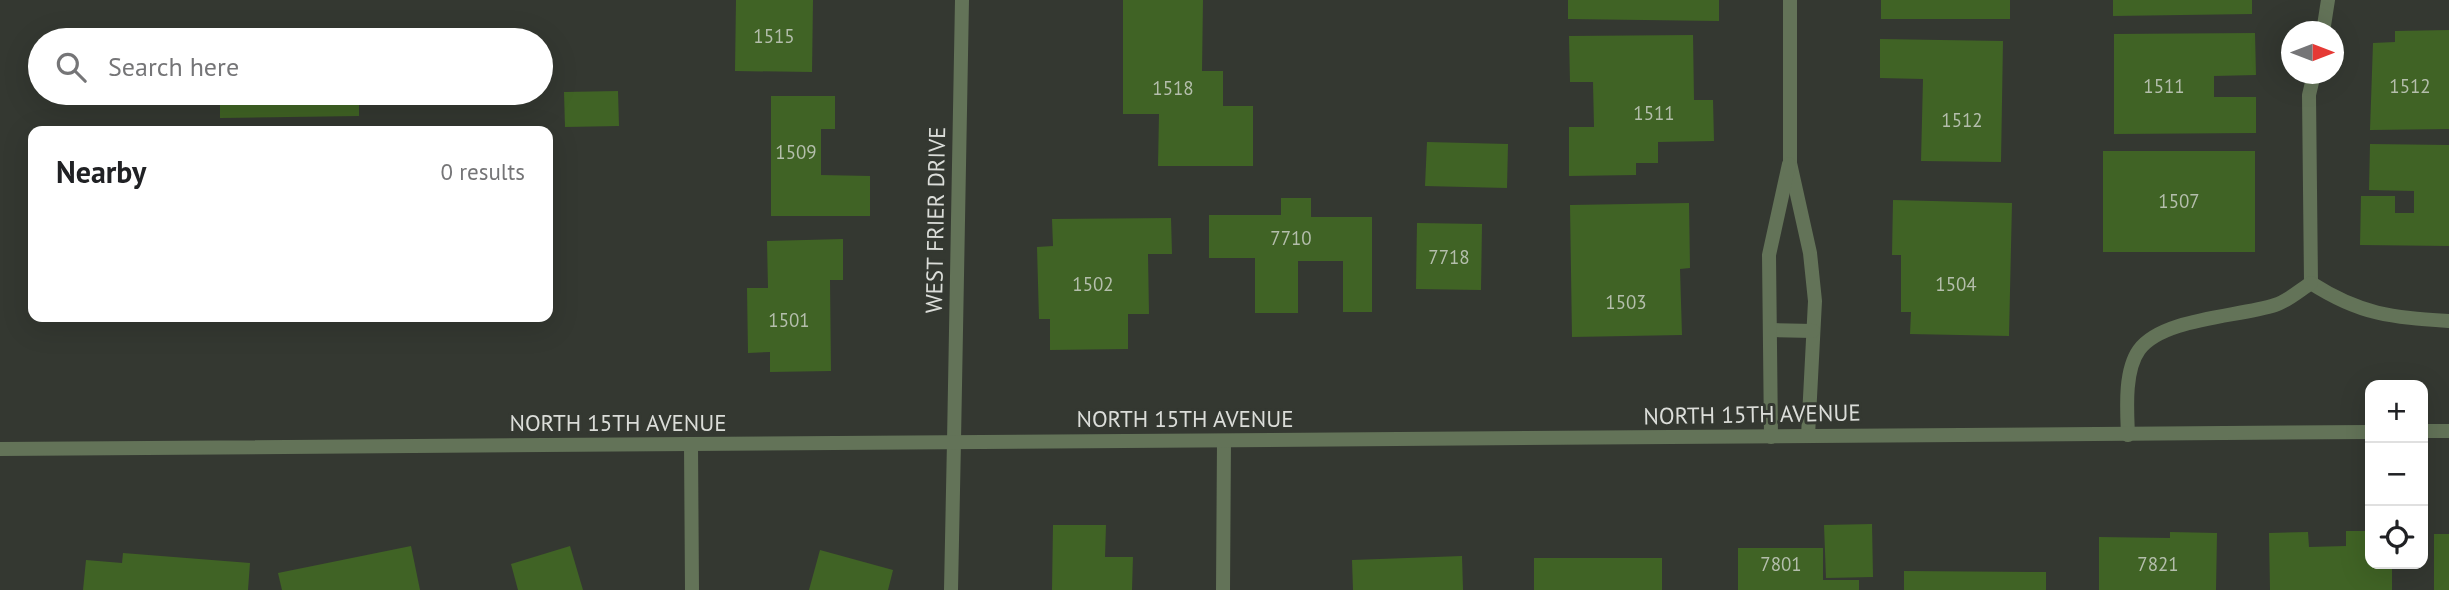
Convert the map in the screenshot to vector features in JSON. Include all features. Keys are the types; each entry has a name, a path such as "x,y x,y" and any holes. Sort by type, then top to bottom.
{"street":[{"name":"WEST FRIER DRIVE","path":"951,590 962,0"},
{"path":"1790,0 1790,163 1810,253 1815,301 1808,436"},
{"path":"2328,4 2343,0"},
{"path":"2311,283 2309,95 2312,84"},
{"path":"1771,437 1769,255 1790,163"},
{"path":"2311,283 2337,299 2368,312 2449,321"},
{"path":"2127,435 2132,371 2138,351 2155,335 2203,320 2245,314 2279,304 2311,283"},
{"path":"1771,330 1813,331"},
{"path":"2428,431 2449,431"},
{"name":"NORTH 15TH AVENUE","path":"0,449 2365,432"},
{"path":"1223,590 1224,441"},
{"path":"691,445 692,590"}],"building":[{"path":"736,0 813,0 812,72 735,71"},
{"path":"1123,0 1203,0 1202,71 1223,71 1223,106 1253,106 1253,166 1158,166 1159,114 1123,114"},
{"path":"1568,0 1719,0 1719,21 1568,19"},
{"path":"1881,0 2010,0 2010,19 1881,19"},
{"path":"2113,0 2252,0 2252,14 2113,16"},
{"path":"2449,30 2449,129 2370,130 2373,43 2395,42 2395,31"},
{"path":"2255,33 2256,75 2214,76 2214,97 2256,97 2256,133 2114,134 2114,34"},
{"path":"1693,35 1694,100 1713,100 1714,141 1658,142 1658,163 1636,163 1636,175 1569,176 1569,127 1594,127 1593,82 1570,82 1569,36"},
{"path":"1880,39 2003,41 2001,162 1921,161 1923,79 1880,78"},
{"path":"618,91 619,126 565,127 564,92"},
{"path":"771,96 835,96 835,129 821,129 821,175 870,176 870,216 771,216"},
{"path":"220,105 359,105 359,116 220,118"},
{"path":"1427,142 1508,144 1507,188 1425,186"},
{"path":"2370,144 2449,145 2449,246 2360,245 2361,196 2395,196 2395,213 2414,213 2414,191 2369,190"},
{"path":"2103,151 2255,151 2255,252 2103,252"},
{"path":"1281,198 1311,198 1311,217 1372,217 1372,312 1343,312 1343,261 1298,261 1298,313 1255,313 1255,258 1209,258 1209,215 1281,215"},
{"path":"1893,200 2012,203 2009,336 1910,334 1911,312 1901,312 1901,255 1892,255"},
{"path":"1689,203 1690,268 1680,269 1682,335 1572,337 1570,205"},
{"path":"1171,218 1172,254 1148,254 1149,314 1128,314 1128,349 1050,350 1050,319 1039,319 1037,247 1053,246 1052,219"},
{"path":"1417,223 1482,224 1481,290 1416,289"},
{"path":"843,239 843,280 830,280 831,371 770,372 770,352 748,353 747,288 768,288 767,241"},
{"path":"1872,524 1873,577 1826,578 1824,525"},
{"path":"1053,525 1106,525 1105,557 1133,557 1132,590 1052,590"},
{"path":"2346,531 2365,531 2365,569 2392,569 2392,590 2270,590 2269,533 2308,532 2309,547 2346,546"},
{"path":"2170,532 2217,533 2216,590 2099,590 2099,537 2170,538"},
{"path":"2434,534 2449,534 2449,590 2434,590"},
{"path":"411,546 420,590 282,590 278,573"},
{"path":"570,546 583,590 518,590 511,564"},
{"path":"1738,548 1823,548 1823,580 1859,580 1859,590 1738,590"},
{"path":"820,550 893,570 888,590 809,590"},
{"path":"123,553 250,563 248,590 83,590 86,560 122,563"},
{"path":"1462,556 1463,590 1353,590 1352,560"},
{"path":"1534,558 1662,558 1662,590 1534,590"},
{"path":"1904,571 2046,572 2046,590 1904,590"}]}
